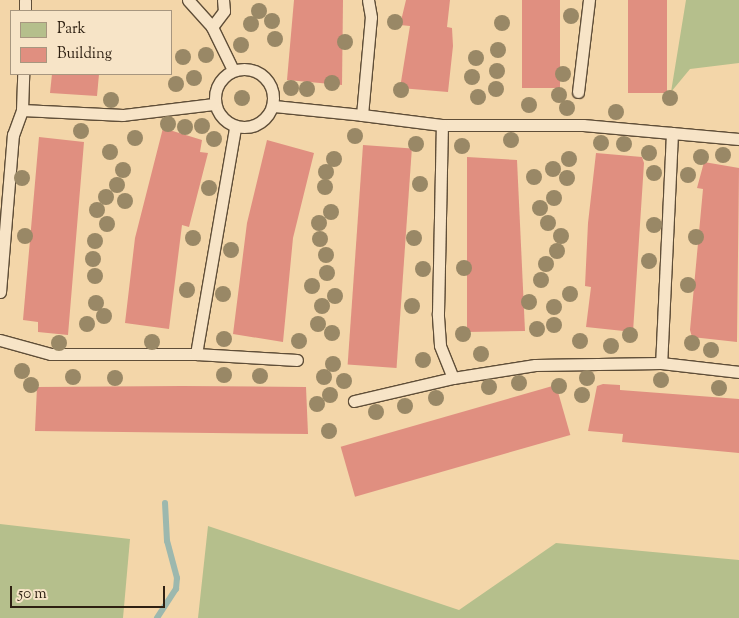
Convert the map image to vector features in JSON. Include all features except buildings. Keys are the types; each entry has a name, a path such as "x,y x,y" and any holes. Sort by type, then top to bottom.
{"lane":[{"path":"188,0 190,8 212,28 234,70"},
{"path":"212,28 224,11 223,0"},
{"path":"362,115 371,26 368,0"},
{"path":"578,92 589,0"},
{"path":"234,70 255,70 271,84 274,106 259,125 235,128 221,119 214,104 217,83 234,70"},
{"path":"0,292 13,135 22,110 23,75"},
{"path":"22,110 123,115 214,104"},
{"path":"274,106 442,125 583,124 739,139"},
{"path":"442,125 438,313 440,345 453,378"},
{"path":"196,354 235,128"},
{"path":"661,363 672,133"},
{"path":"0,340 51,354 196,354 297,360"},
{"path":"354,402 453,378 535,365 661,363 739,372"}],"green space":[{"path":"686,0 739,0 739,63 690,69 671,92"},
{"path":"0,524 130,539 123,618 0,618"},
{"path":"208,526 459,610 556,543 739,560 739,618 198,618"}],"waterway":[{"path":"157,618 176,589 177,578 167,541 165,503"}]}
